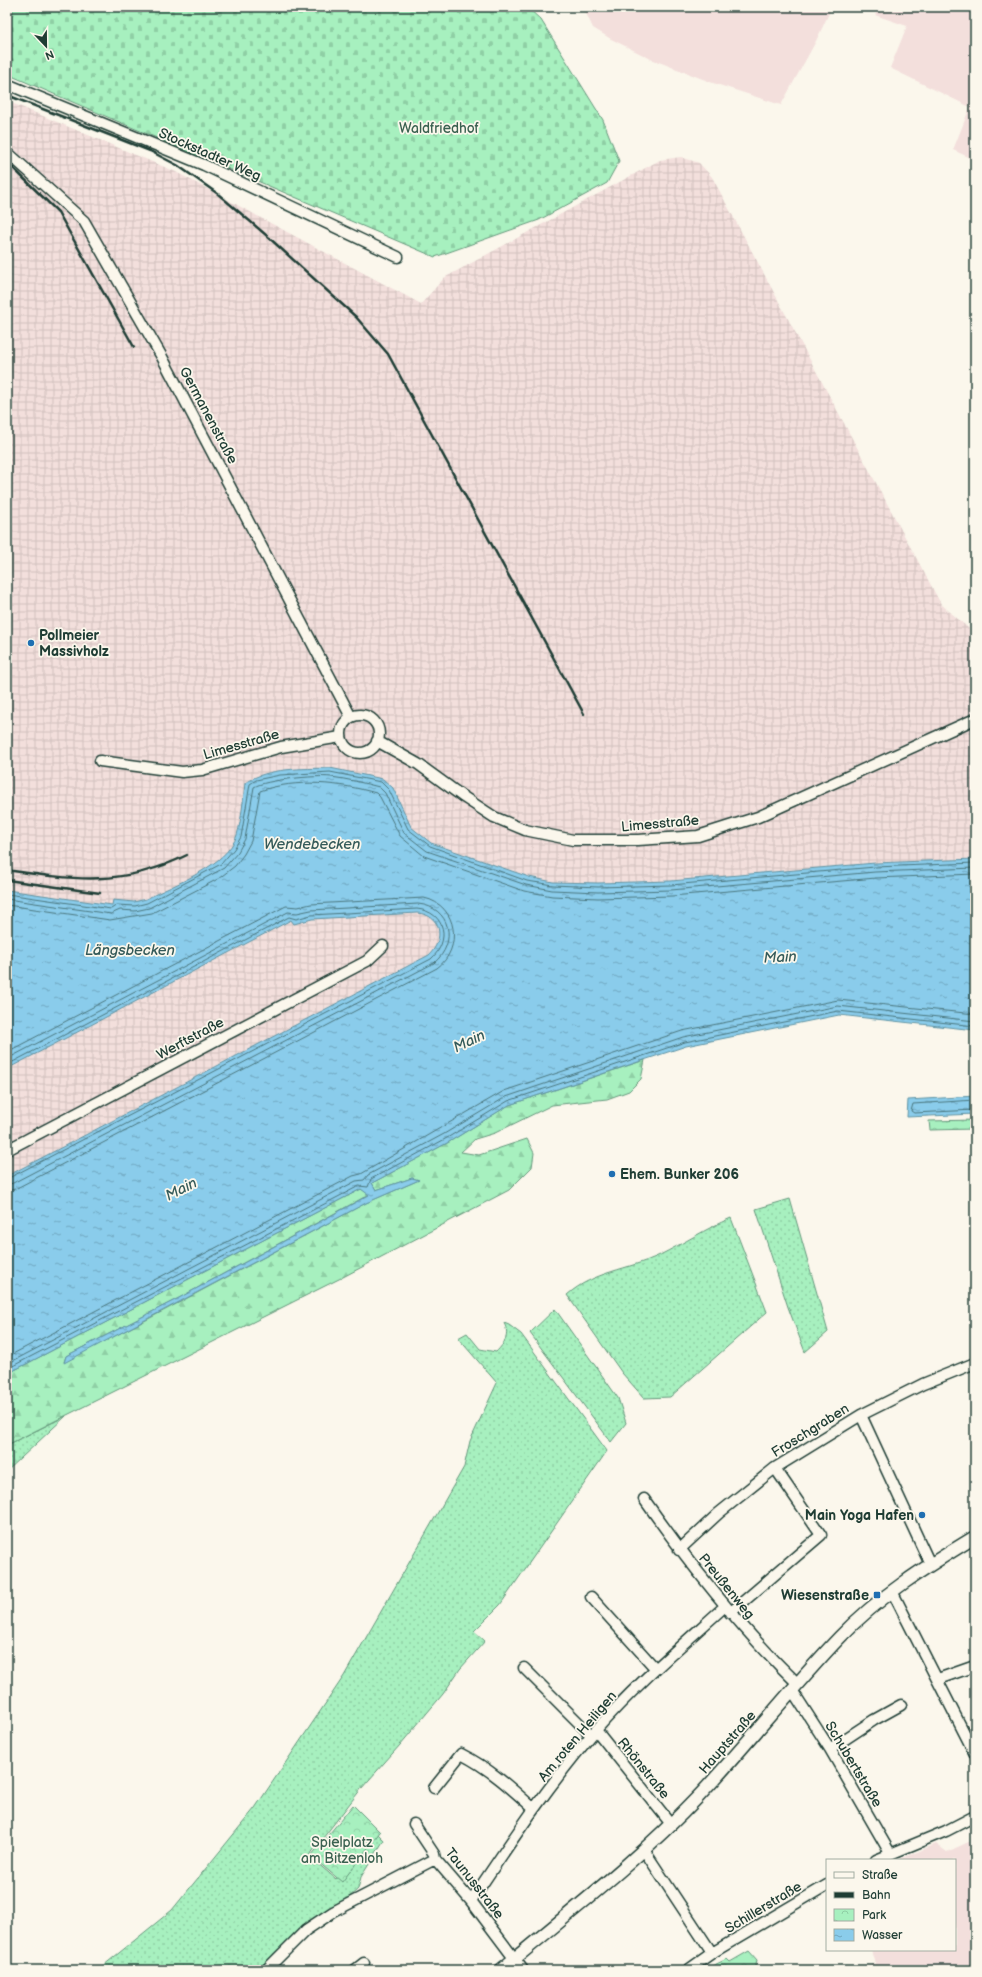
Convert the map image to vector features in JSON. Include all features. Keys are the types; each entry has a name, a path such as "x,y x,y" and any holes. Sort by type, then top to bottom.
{"street":[{"name":"Stockstadter Weg","path":"7,84 204,165 398,258"},
{"name":"Germanenstraße","path":"7,152 84,222 162,357 351,717"},
{"path":"363,715 373,720 378,730 377,741 369,750 357,752 346,747 341,737 342,726 351,717 363,715"},
{"name":"Limesstraße","path":"377,741 418,764 494,817 525,830 551,836 578,840 612,841 674,839 698,836 729,828 795,802 974,723"},
{"name":"Limesstraße","path":"100,761 182,772 202,770 281,746 341,737"},
{"name":"Werftstraße","path":"7,1150 367,961 383,946"},
{"name":"Froschgraben","path":"679,1550 719,1513 775,1468 862,1415 923,1384 975,1363"},
{"path":"862,1415 930,1564"},
{"name":"Am roten Heiligen","path":"471,1901 534,1809 593,1733 656,1668 821,1535 775,1468"},
{"name":"Preußenweg","path":"644,1499 679,1550 727,1610 795,1687"},
{"name":"Hauptstraße","path":"501,1970 644,1850 671,1824 699,1796 841,1636 892,1591 930,1564 975,1537"},
{"path":"892,1591 975,1754"},
{"path":"591,1597 656,1668"},
{"path":"938,1679 975,1666"},
{"name":"Rhönstraße","path":"524,1668 593,1733 671,1824"},
{"name":"Schubertstraße","path":"795,1687 890,1853"},
{"path":"830,1749 874,1720 901,1705"},
{"path":"434,1788 461,1754 482,1764 502,1779 534,1809"},
{"path":"878,1859 946,1831 975,1816"},
{"name":"Taunusstraße","path":"414,1824 434,1854 435,1859 471,1901 523,1970"},
{"path":"644,1850 712,1953"},
{"path":"266,1970 306,1930 367,1893 435,1859"},
{"name":"Schillerstraße","path":"688,1970 712,1953 826,1885"},
{"path":"355,1970 364,1964"}],"shaded area":[{"path":"583,7 832,7 815,43 781,105 713,83 651,59 611,39 593,28"},
{"path":"880,7 975,7 975,160 953,150 970,107 890,68 907,26 875,15"},
{"path":"7,101 174,171 421,304 444,278 660,160 681,157 699,163 712,177 941,604 975,634 975,859 875,863 671,881 598,883 436,948 429,955 7,1176"},
{"path":"975,1839 975,1970 858,1970 876,1963 871,1951 956,1951 956,1859 900,1859 936,1844 947,1852"}],"green space":[{"name":"Waldfriedhof","path":"7,7 527,7 541,20 603,120 619,161 607,183 539,220 435,257 7,74"},
{"path":"645,1060 641,1079 629,1091 607,1099 552,1105 495,1133 475,1139 461,1152 479,1155 527,1139 534,1153 532,1167 509,1190 343,1277 7,1445 7,1374 361,1189 370,1194 179,1298 66,1356 64,1362 366,1203 419,1180 412,1178 376,1190 372,1183 449,1142 509,1105"},
{"path":"975,1120 975,1129 930,1130 929,1121"},
{"path":"790,1199 828,1332 805,1352 788,1307 756,1209"},
{"path":"731,1218 767,1312 670,1397 644,1398 622,1373 567,1295 588,1281 660,1255"},
{"path":"555,1309 618,1398 626,1423 611,1442 530,1333"},
{"path":"504,1323 521,1334 607,1451 500,1605 474,1631 485,1641 460,1669 443,1694 361,1789 309,1856 336,1879 372,1828 384,1840 361,1877 358,1889 347,1899 327,1910 299,1931 260,1970 98,1970 172,1910 255,1808 344,1676 464,1467 470,1441 497,1383 458,1338 467,1333 480,1349 496,1352 506,1339 507,1331"},
{"path":"66,1416 7,1471 7,1445"},
{"name":"Spielplatz am Bitzenloh","path":"353,1805 380,1832 342,1882 311,1856"},
{"path":"749,1951 757,1960 755,1970 712,1970 710,1967 727,1959 730,1962"}],"water":[{"path":"330,768 383,779 393,788 411,827 431,843 529,877 553,882 598,883 671,881 875,863 975,859 975,1030 839,1015 686,1046 509,1105 449,1142 372,1183 376,1190 412,1178 419,1180 366,1203 64,1363 66,1356 179,1298 369,1195 361,1189 7,1374 7,1176 429,955 434,949 439,935 436,923 432,918 417,913 312,919 294,924 291,920 7,1069 7,890 112,905 113,900 134,902 146,899 184,881 211,865 231,846 239,829 245,783 264,774 275,771"},
{"path":"975,1096 975,1114 907,1117 908,1100"}],"railway":[{"path":"7,95 150,151 177,165 218,194 266,235 356,317 388,354 584,714"},
{"path":"7,162 58,212 134,347"},
{"path":"7,870 77,878 98,878 141,872 164,865 187,855"},
{"path":"7,880 100,893"}],"place":[{"name":"Pollmeier Massivholz","path":"31,643"},
{"name":"Ehem. Bunker 206","path":"612,1174"},
{"name":"Main Yoga Hafen","path":"922,1515"},
{"name":"Wiesenstraße","path":"877,1595"}],"water label":[{"name":"Wendebecken","path":"312,844"},
{"name":"Längsbecken","path":"130,950"},
{"name":"Main","path":"780,957"},
{"name":"Main","path":"469,1041"},
{"name":"Main","path":"181,1189"}]}
